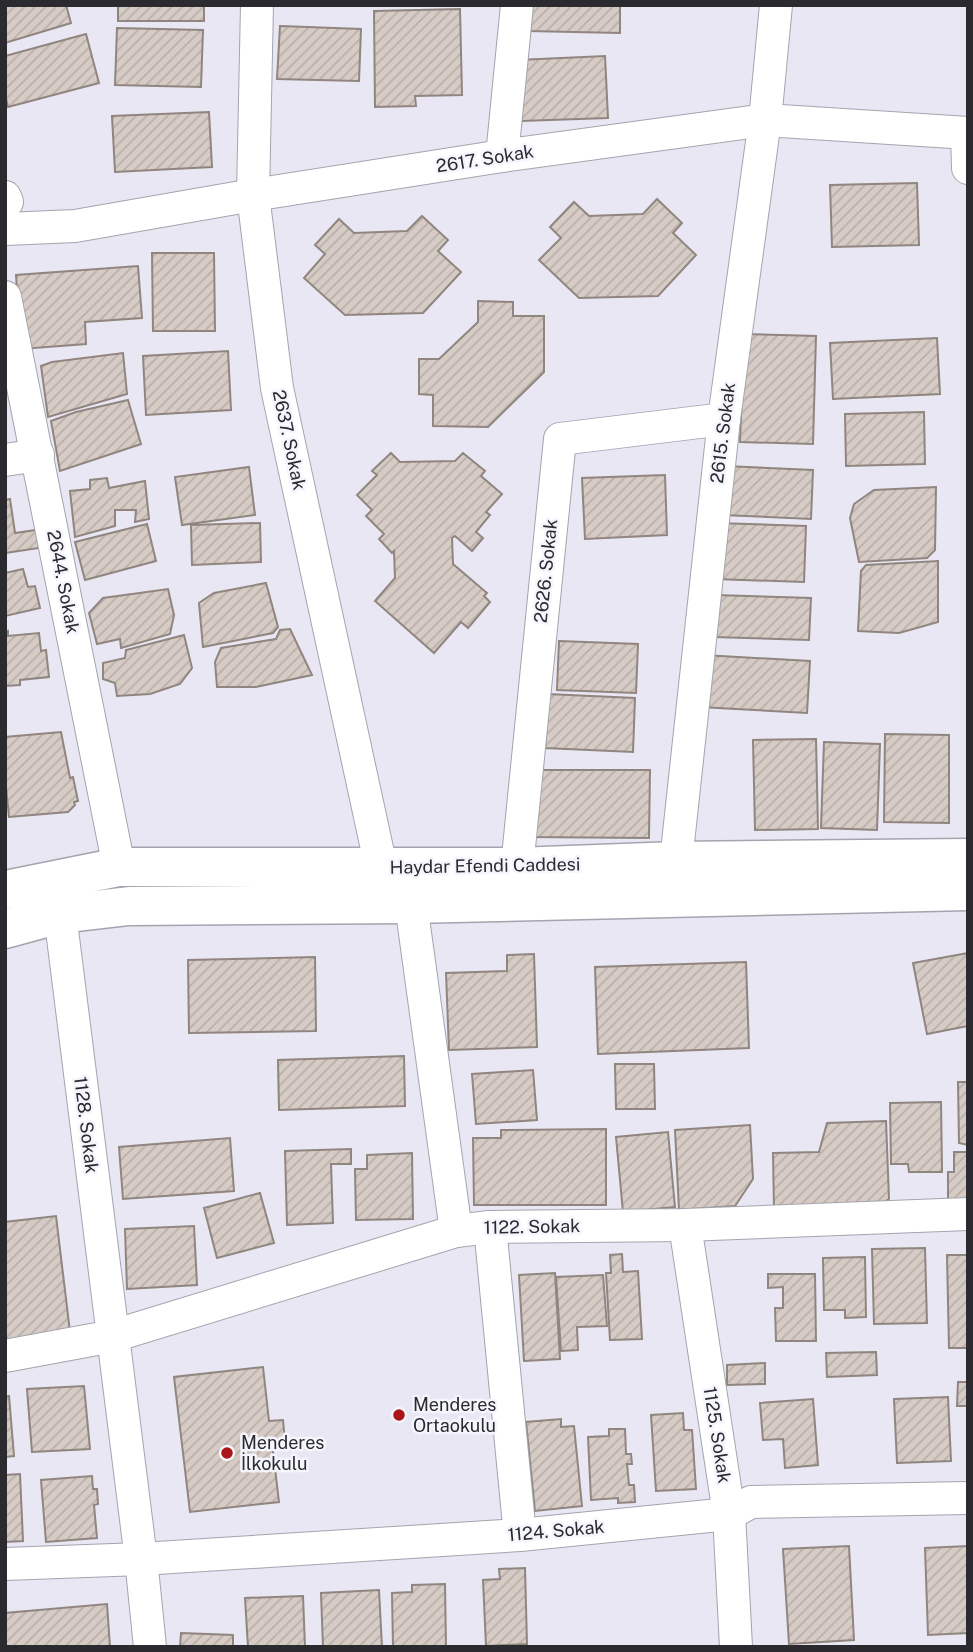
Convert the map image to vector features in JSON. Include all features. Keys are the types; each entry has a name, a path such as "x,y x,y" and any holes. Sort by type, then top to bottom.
{"main road":[{"name":"Haydar Efendi Caddesi","path":"5,890 119,867 517,867 968,858"},
{"name":"Haydar Efendi Caddesi","path":"5,929 60,914 129,906 411,904 968,891"}],"street":[{"name":"2637. Sokak","path":"257,5 253,195 277,388 381,867"},
{"path":"502,156 517,5"},
{"name":"2615. Sokak","path":"676,862 723,419 765,120 776,5"},
{"name":"2617. Sokak","path":"5,229 75,226 502,156 765,120 967,133"},
{"path":"967,133 968,168"},
{"path":"5,197 5,204"},
{"name":"2644. Sokak","path":"5,298 119,867"},
{"name":"2626. Sokak","path":"517,867 560,439 723,419"},
{"path":"5,460 37,455"},
{"path":"411,904 456,1231"},
{"name":"1128. Sokak","path":"60,914 150,1647"},
{"name":"1122. Sokak","path":"113,1336 456,1231 490,1227 685,1225 968,1214"},
{"name":"1125. Sokak","path":"685,1225 729,1514 736,1647"},
{"path":"490,1227 520,1535"},
{"path":"5,1356 113,1336"},
{"name":"1124. Sokak","path":"5,1564 141,1559 520,1535 729,1514 751,1502 968,1498"}],"building":[{"path":"5,5 66,5 71,23 5,43"},
{"path":"118,5 204,5 204,21 118,21"},
{"path":"529,5 620,5 620,33 528,31"},
{"path":"460,9 462,95 415,96 416,106 375,107 374,11"},
{"path":"280,26 361,29 359,81 277,79"},
{"path":"117,28 203,30 201,87 115,85"},
{"path":"86,34 99,83 8,107 5,95 5,56"},
{"path":"605,56 608,118 521,121 518,60"},
{"path":"209,112 212,167 115,172 112,116"},
{"path":"917,183 919,245 832,247 830,185"},
{"path":"657,199 682,223 673,233 696,255 658,296 579,298 539,260 561,238 550,227 574,202 589,216 643,214"},
{"path":"422,216 448,240 438,251 461,272 423,313 345,315 304,278 325,254 315,245 339,219 354,233 407,231"},
{"path":"152,253 214,253 215,331 153,331"},
{"path":"138,266 142,318 85,322 86,344 21,349 16,275"},
{"path":"478,301 513,302 513,316 544,316 544,372 488,427 433,426 433,395 419,394 419,359 439,359 478,322"},
{"path":"744,334 816,336 813,444 740,442"},
{"path":"937,338 940,394 833,399 830,343"},
{"path":"228,351 231,410 146,415 143,356"},
{"path":"123,353 127,394 48,417 41,366 52,362"},
{"path":"128,400 141,444 60,471 51,421 76,412"},
{"path":"924,412 925,464 846,466 845,414"},
{"path":"391,453 400,462 455,461 463,453 485,471 481,476 502,494 486,512 490,515 476,532 483,538 472,551 455,536 452,538 453,564 487,593 484,596 490,602 468,628 461,622 434,653 375,601 395,578 394,551 392,553 379,539 384,534 366,516 372,510 357,495 377,475 372,471"},
{"path":"725,466 813,470 811,519 723,515"},
{"path":"249,467 255,515 182,525 175,477"},
{"path":"665,475 667,535 585,539 582,478"},
{"path":"107,478 109,488 145,481 149,519 135,522 136,510 115,510 115,526 75,537 70,491 90,489 90,480"},
{"path":"936,487 935,550 927,558 859,562 850,518 854,504 874,490"},
{"path":"10,499 15,533 36,530 39,548 5,553 5,500"},
{"path":"260,523 261,562 192,565 191,525"},
{"path":"716,523 806,526 804,582 715,579"},
{"path":"147,524 156,561 85,580 75,542"},
{"path":"938,561 938,622 899,633 858,631 861,571 866,565"},
{"path":"23,569 28,587 35,586 40,608 5,616 5,573"},
{"path":"266,583 278,627 273,633 203,647 199,603 214,593"},
{"path":"168,589 174,615 170,634 121,648 120,639 97,644 89,613 103,598"},
{"path":"715,595 811,598 809,640 713,637"},
{"path":"290,629 312,675 256,687 217,687 215,662 221,648 276,639 280,630"},
{"path":"8,631 8,636 39,633 41,651 46,650 49,677 20,680 20,685 5,686 5,632"},
{"path":"184,635 192,668 180,684 150,694 117,696 115,683 103,679 103,663 125,658 126,650"},
{"path":"559,641 638,644 636,693 557,690"},
{"path":"703,655 810,661 807,713 700,707"},
{"path":"547,694 635,698 633,752 545,748"},
{"path":"61,732 70,778 73,777 78,801 74,802 75,805 68,812 9,817 5,737"},
{"path":"885,734 949,735 949,823 884,822"},
{"path":"816,739 818,829 755,830 753,740"},
{"path":"824,742 880,744 877,830 821,828"},
{"path":"529,770 650,770 649,838 528,837"},
{"path":"968,953 968,1026 927,1034 913,963"},
{"path":"534,954 537,1047 449,1050 446,973 507,971 507,955"},
{"path":"315,957 316,1031 189,1033 188,960"},
{"path":"746,962 749,1048 598,1054 595,967"},
{"path":"404,1056 405,1106 279,1110 278,1060"},
{"path":"615,1064 654,1064 655,1109 616,1109"},
{"path":"533,1070 537,1120 476,1124 472,1074"},
{"path":"958,1082 968,1082 968,1145 959,1143"},
{"path":"941,1102 942,1172 909,1172 908,1164 891,1164 890,1103"},
{"path":"886,1121 889,1199 875,1207 774,1210 773,1153 819,1152 827,1123"},
{"path":"750,1125 753,1179 735,1206 679,1210 675,1130"},
{"path":"606,1129 606,1205 474,1205 473,1138 501,1138 501,1130"},
{"path":"668,1132 675,1207 623,1212 616,1137"},
{"path":"230,1138 234,1191 123,1199 119,1147"},
{"path":"351,1149 351,1164 331,1164 333,1223 287,1225 285,1151"},
{"path":"954,1152 968,1152 968,1208 948,1208 948,1172 954,1172"},
{"path":"412,1153 413,1219 356,1220 355,1169 367,1169 367,1155"},
{"path":"260,1193 274,1243 217,1258 204,1208"},
{"path":"56,1216 70,1332 5,1340 5,1222"},
{"path":"194,1226 197,1285 127,1289 125,1229"},
{"path":"925,1248 927,1323 874,1324 872,1249"},
{"path":"622,1254 623,1272 638,1271 642,1339 610,1340 606,1273 611,1273 610,1255"},
{"path":"947,1255 968,1255 968,1348 949,1348"},
{"path":"865,1257 866,1317 845,1318 845,1310 824,1310 823,1258"},
{"path":"555,1273 560,1359 524,1361 519,1275"},
{"path":"768,1274 815,1274 816,1341 776,1341 775,1308 783,1308 783,1287 768,1288"},
{"path":"603,1275 607,1326 577,1327 578,1350 561,1351 556,1277"},
{"path":"876,1352 877,1375 827,1377 826,1353"},
{"path":"765,1363 765,1384 727,1385 727,1365"},
{"path":"263,1367 269,1421 283,1420 285,1442 272,1443 279,1502 190,1512 174,1377"},
{"path":"958,1382 968,1382 968,1406 957,1406"},
{"path":"84,1386 90,1449 32,1452 27,1389"},
{"path":"9,1396 14,1456 5,1457 5,1397"},
{"path":"948,1397 951,1461 897,1463 894,1399"},
{"path":"813,1399 818,1465 785,1468 783,1439 763,1440 760,1403"},
{"path":"683,1413 684,1430 692,1430 696,1489 656,1491 651,1415"},
{"path":"561,1419 561,1427 574,1426 582,1506 535,1511 526,1422"},
{"path":"609,1429 625,1429 626,1454 631,1454 632,1464 627,1464 629,1485 634,1485 635,1502 618,1503 618,1498 591,1500 588,1437 609,1436"},
{"path":"20,1474 23,1541 5,1542 5,1475"},
{"path":"92,1476 93,1489 97,1489 98,1504 94,1505 97,1538 46,1542 41,1480"},
{"path":"849,1546 854,1640 789,1644 783,1549"},
{"path":"968,1546 968,1633 928,1635 925,1548"},
{"path":"525,1568 527,1644 486,1646 483,1580 500,1579 499,1569"},
{"path":"445,1584 446,1647 393,1647 392,1593 412,1592 412,1585"},
{"path":"379,1590 382,1647 323,1647 321,1593"},
{"path":"303,1596 305,1647 248,1647 245,1598"},
{"path":"107,1604 110,1647 5,1647 5,1613"},
{"path":"181,1633 233,1635 233,1647 180,1647"}],"place":[{"name":"Menderes Ortaokulu","path":"399,1415"},
{"name":"Menderes İlkokulu","path":"227,1453"}]}
